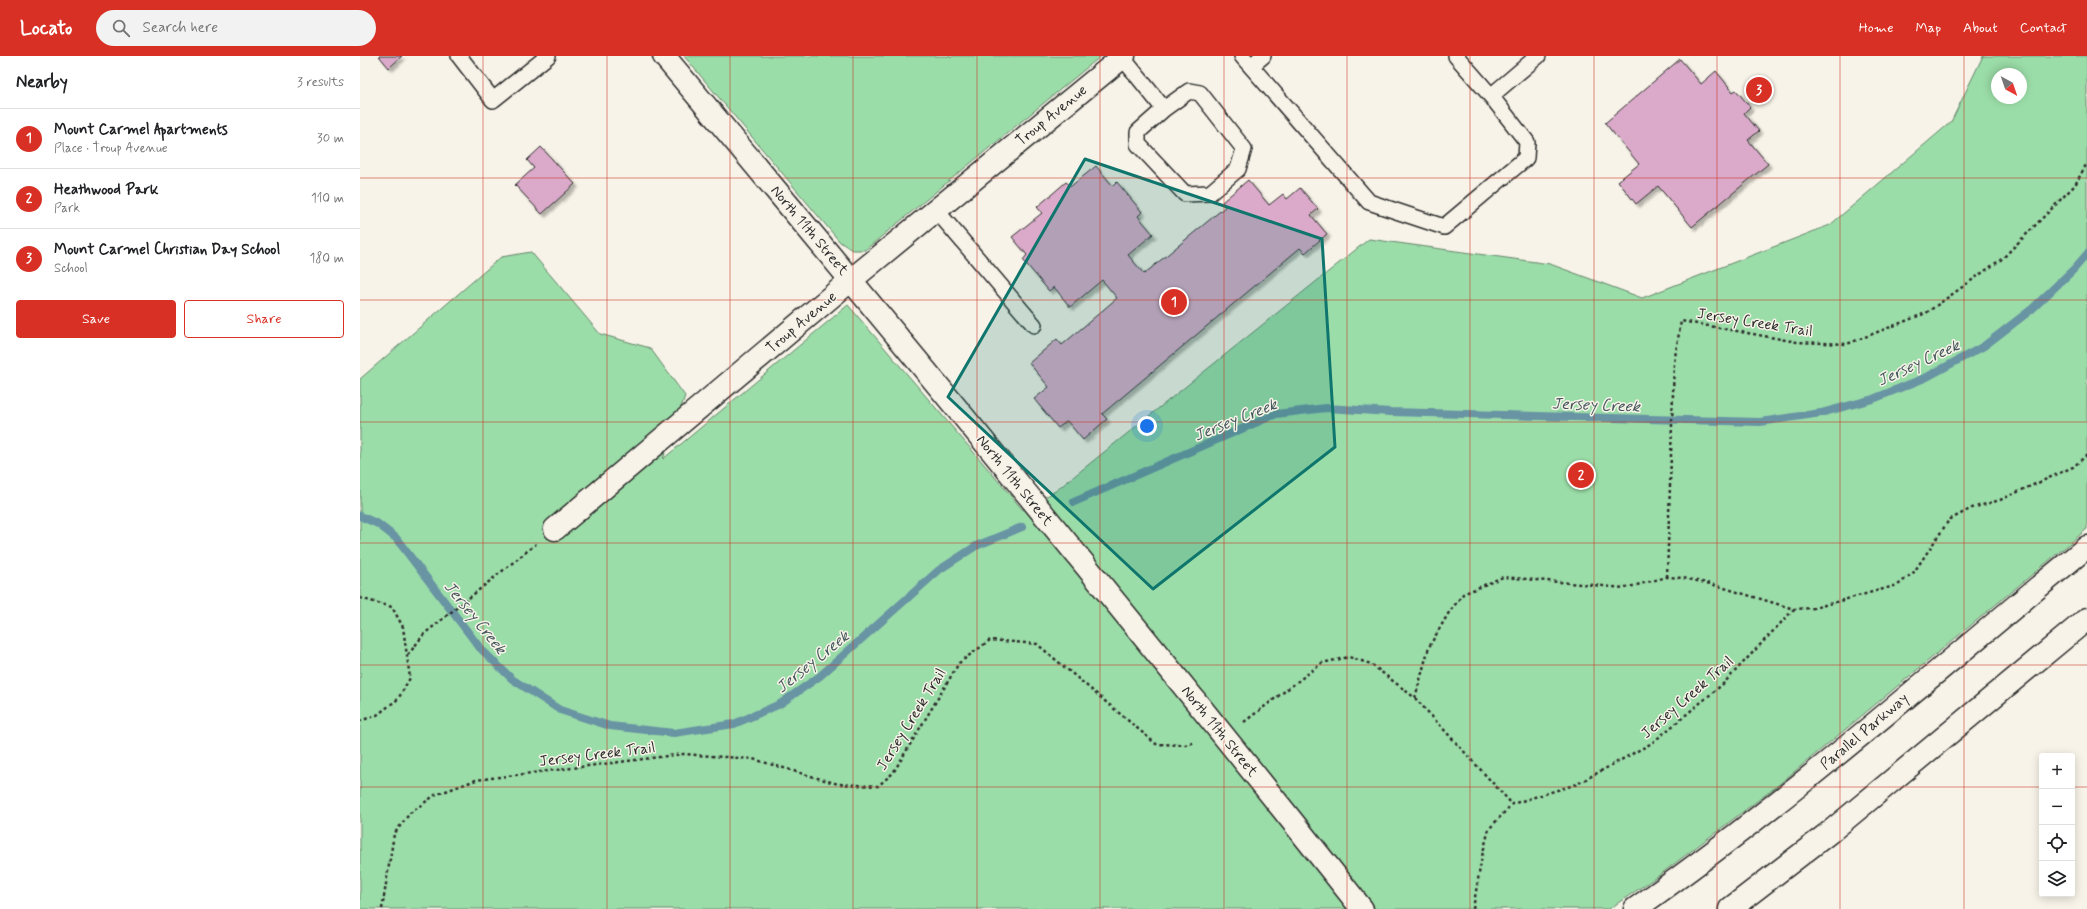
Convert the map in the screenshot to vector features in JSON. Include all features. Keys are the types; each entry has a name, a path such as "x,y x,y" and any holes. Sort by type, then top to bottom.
{"street":[{"name":"North 11th Street","path":"664,56 851,280 1225,736 1362,909"},
{"name":"Troup Avenue","path":"555,529 851,280 1123,57"},
{"name":"Parallel Parkway","path":"1635,909 1692,869 1784,797 2087,546"},
{"path":"1730,909 1830,832 2087,619"}],"lane":[{"path":"459,56 493,100 548,56"},
{"path":"1263,56 1246,61 1369,202 1444,227 1526,158 1527,142 1491,96 1456,56"},
{"path":"1491,96 1538,56"},
{"path":"1123,57 1164,109"},
{"path":"1189,91 1200,93 1244,148 1238,169 1210,192 1184,194 1138,144 1138,132 1164,109 1189,91"},
{"path":"936,210 1034,325"}],"path":[{"name":"Jersey Creek Trail","path":"1667,577 1674,363 1681,321 1797,342 1847,344 1926,313 2003,258 2075,185 2087,162"},
{"path":"1415,698 1429,647 1448,614 1463,594 1503,577 1625,588 1667,577 1683,578 1711,584 1794,610 1814,608 1898,585 1914,572 1949,520 1972,508 2000,500 2073,467 2087,455"},
{"path":"408,655 424,634 555,529"},
{"path":"360,598 392,607 403,627 410,678 398,699 377,715 360,721"},
{"name":"Jersey Creek Trail","path":"382,909 394,834 402,823 410,813 435,795 476,780 683,754 753,759 838,784 878,786 893,773 959,663 990,640 1037,644 1156,744 1185,745 1225,736 1322,663 1349,657 1371,664 1415,698 1512,804 1577,784 1652,743 1723,684 1794,610"},
{"path":"1473,909 1482,856 1489,829 1512,804"}],"highlighted area":[{"path":"1085,159 1322,239 1335,447 1153,589 948,397"}],"green space":[{"path":"684,56 950,56 951,58 953,56 1101,56 865,250 852,250 840,242"},
{"path":"1983,56 2087,56 2087,529 1777,786 1658,876 1609,909 360,909 360,379 501,257 531,252 600,334 650,348 685,396 663,459 848,305 1023,510 1057,490 1369,239 1550,264 1642,298 1830,225 1951,122"}],"building":[{"path":"379,56 402,56 389,68"},
{"path":"1680,59 1701,84 1716,71 1733,92 1736,90 1750,107 1744,113 1759,131 1748,140 1768,164 1692,227 1658,186 1636,204 1618,181 1639,164 1605,123"},
{"path":"541,147 575,184 542,214 515,185 534,168 527,160"},
{"path":"1096,166 1113,186 1117,182 1142,212 1138,216 1153,234 1128,255 1144,274 1225,207 1222,202 1248,180 1269,205 1283,194 1287,199 1300,188 1318,209 1311,215 1327,234 1305,253 1300,248 1102,414 1107,419 1083,440 1067,421 1058,428 1034,399 1049,387 1029,363 1057,339 1062,345 1117,298 1102,280 1070,307 1054,287 1049,291 1023,260 1027,255 1012,237 1042,213 1037,207 1066,182 1071,186"}],"waterway":[{"name":"Jersey Creek","path":"1074,502 1276,414 1326,408 1391,412 1760,422 1821,413 1873,399 1927,377 1984,346 2032,309 2074,269 2087,254"},
{"name":"Jersey Creek","path":"360,516 378,524 396,538 480,648 512,679 560,710 610,726 674,733 734,724 780,704 820,676 939,570 976,546 1022,527"}],"place":[{"name":"Mount Carmel Christian Day School","path":"1759,90"},
{"name":"Mount Carmel Apartments","path":"1174,302"},
{"name":"Heathwood Park","path":"1581,475"}]}
